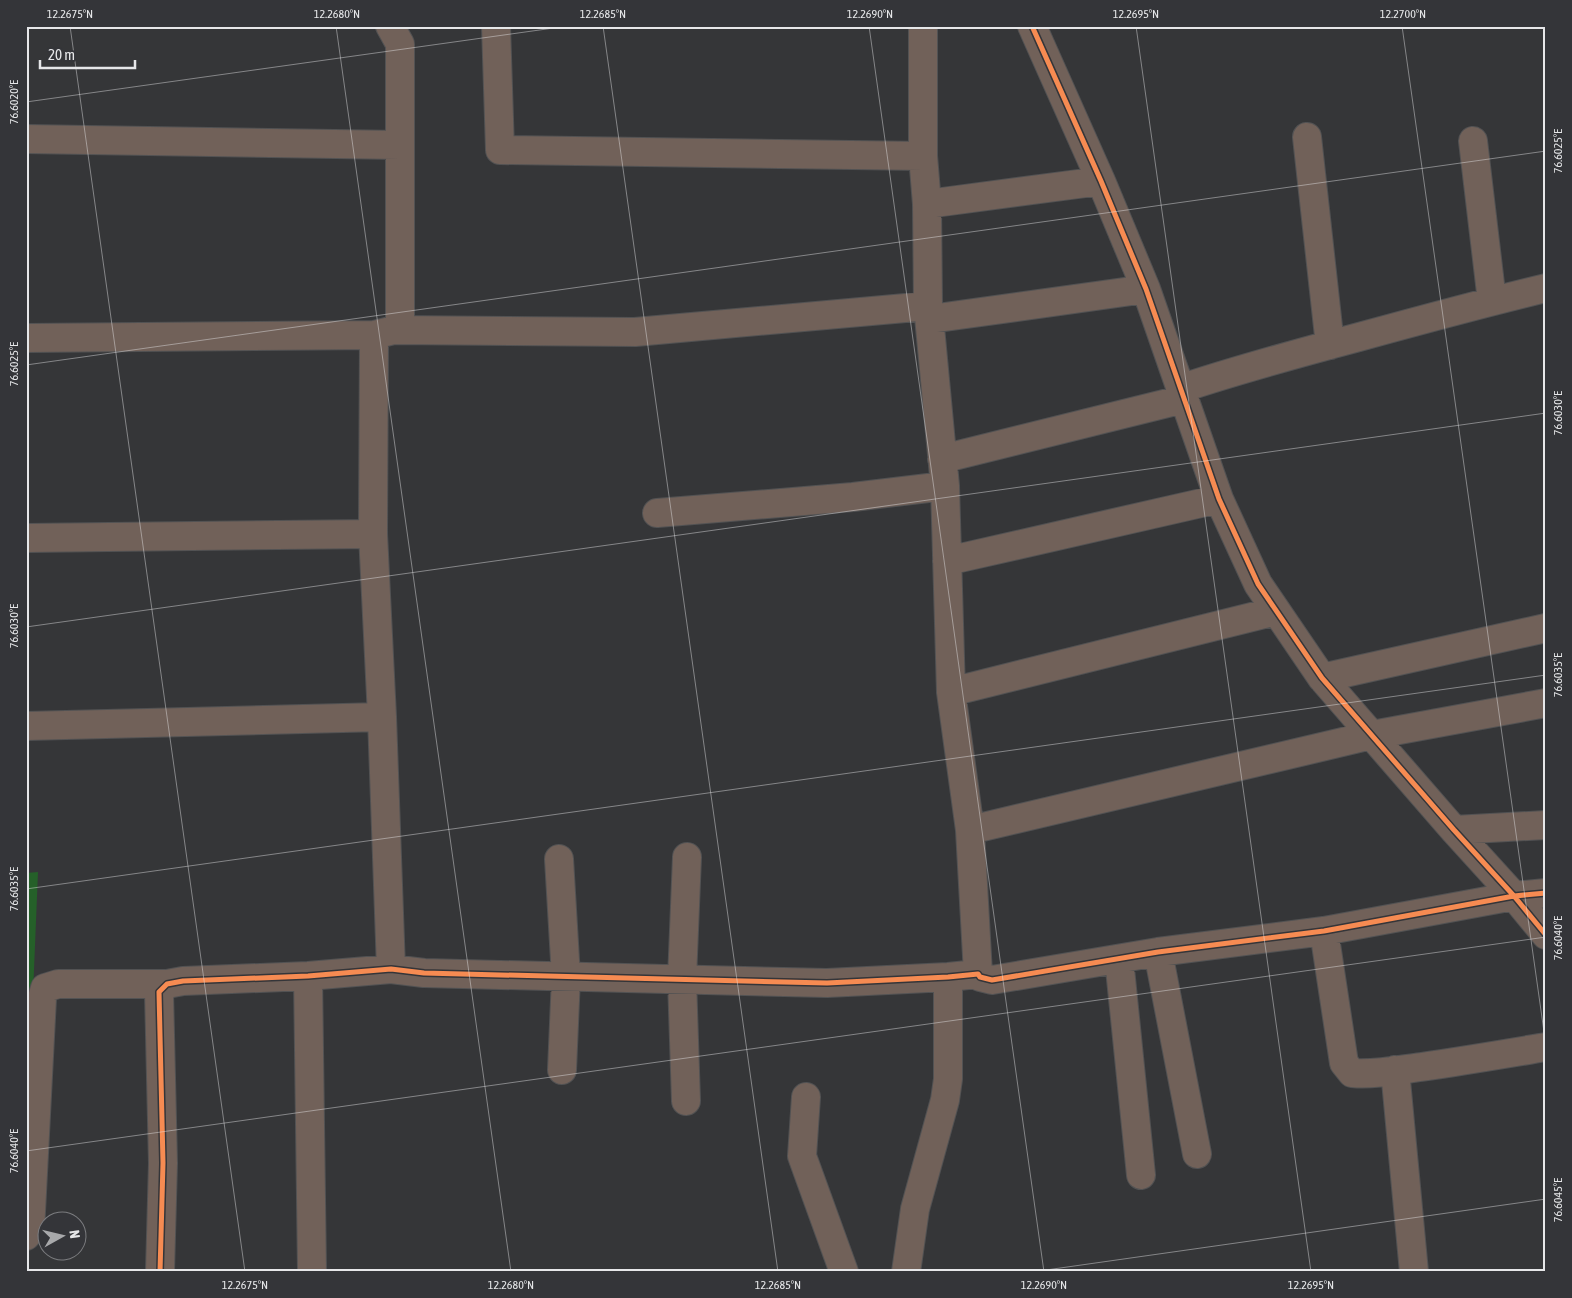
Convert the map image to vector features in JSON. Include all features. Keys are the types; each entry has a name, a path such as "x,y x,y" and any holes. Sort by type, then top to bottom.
{"street":[{"path":"384,332 400,323 400,44 390,26"},
{"path":"496,26 500,150 923,156"},
{"path":"923,26 923,156 927,204 929,312 945,486 951,692 970,830 978,974"},
{"path":"1032,26 1101,180 1146,289 1219,499 1258,584 1322,678 1514,896 1546,935"},
{"path":"1307,137 1330,345"},
{"path":"26,139 400,145"},
{"path":"1473,141 1492,301"},
{"path":"927,204 1101,180"},
{"path":"942,459 1182,394 1212,378 1546,288"},
{"path":"26,338 384,332 635,332 929,312 1146,289"},
{"path":"384,332 373,534 391,969"},
{"path":"658,513 853,497 945,486"},
{"path":"947,561 1219,499"},
{"path":"26,538 373,534"},
{"path":"951,692 1276,612"},
{"path":"1322,678 1546,628"},
{"path":"970,830 1372,735 1546,703"},
{"path":"26,726 382,717"},
{"path":"1454,830 1546,825"},
{"path":"686,1101 682,979 687,857"},
{"path":"559,859 566,976 562,1070"},
{"path":"26,1236 30,1231 42,998 45,988 58,984 167,984 183,981 308,976 391,969 424,974 827,983 978,974 980,977 992,980 1158,952 1324,931 1514,896 1546,893"},
{"path":"1324,931 1344,1063 1352,1073 1361,1074 1486,1058 1546,1047"},
{"path":"1158,952 1197,1154"},
{"path":"1119,959 1141,1175"},
{"path":"308,976 312,1272"},
{"path":"906,1272 915,1209 945,1100 948,1078 948,977"},
{"path":"160,1272 163,1163 159,992 167,984"},
{"path":"1395,1070 1414,1272"},
{"path":"806,1098 802,1156 844,1272"}],"green space":[{"path":"38,872 26,1166 26,873"}],"cycle path":[{"path":"1032,26 1101,181 1146,289 1219,499 1258,584 1322,678 1514,896 1546,935"},
{"path":"160,1272 163,1163 159,992 167,984 183,981 308,976 391,969 424,973 827,983 978,974 980,977 992,980 1158,952 1324,931 1514,896 1546,893"}]}
